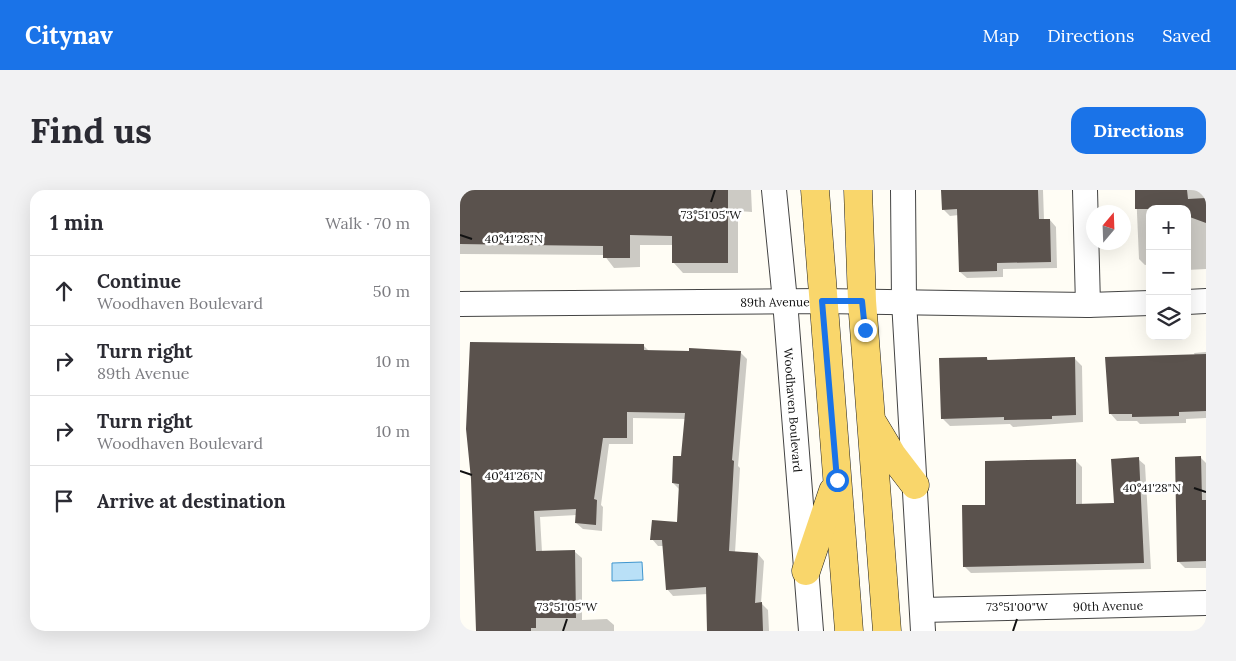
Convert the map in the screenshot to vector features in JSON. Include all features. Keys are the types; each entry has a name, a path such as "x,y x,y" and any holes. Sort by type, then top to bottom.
{"main road":[{"path":"815,190 822,301 849,631"},
{"path":"858,190 862,301 887,631"},
{"path":"872,421 892,455 915,485"},
{"path":"806,571 837,480"}],"street":[{"name":"Woodhaven Boulevard","path":"774,190 785,301 811,631"},
{"path":"903,190 904,301 922,620"},
{"path":"1085,190 1088,304"},
{"name":"89th Avenue","path":"460,304 785,301 1146,303"},
{"path":"1191,302 1206,301"},
{"name":"90th Avenue","path":"922,620 1206,603"}],"water":[{"path":"642,562 643,580 612,581 612,563"}],"building":[{"path":"460,190 728,190 728,263 672,263 672,236 630,235 630,258 603,258 603,246 460,244"},
{"path":"941,190 1038,190 1039,219 1050,219 1051,262 997,263 997,271 959,272 957,209 942,210"},
{"path":"1135,190 1187,190 1188,199 1206,198 1206,223 1191,217 1191,205 1146,205 1146,209 1135,209"},
{"path":"470,342 644,344 644,350 689,351 689,348 741,351 732,460 734,461 729,551 758,553 755,603 762,602 763,631 707,631 706,587 666,590 662,540 650,540 652,520 677,522 679,484 672,483 673,456 681,456 685,413 627,412 627,438 603,438 594,499 597,500 596,525 575,523 576,509 534,511 536,551 575,550 576,618 536,618 536,628 531,628 531,631 476,631 471,479 466,429"},
{"path":"1206,354 1206,411 1179,412 1179,416 1132,417 1132,414 1109,414 1105,357"},
{"path":"987,357 987,360 1075,357 1076,415 1052,416 1052,419 1004,420 1004,417 941,419 939,358"},
{"path":"1201,456 1202,500 1206,500 1206,561 1177,562 1175,457"},
{"path":"1139,457 1144,563 963,567 962,505 985,505 985,461 1076,459 1076,504 1114,503 1111,459"}],"route":[{"path":"837,480 822,301 862,301 865,330"}]}
